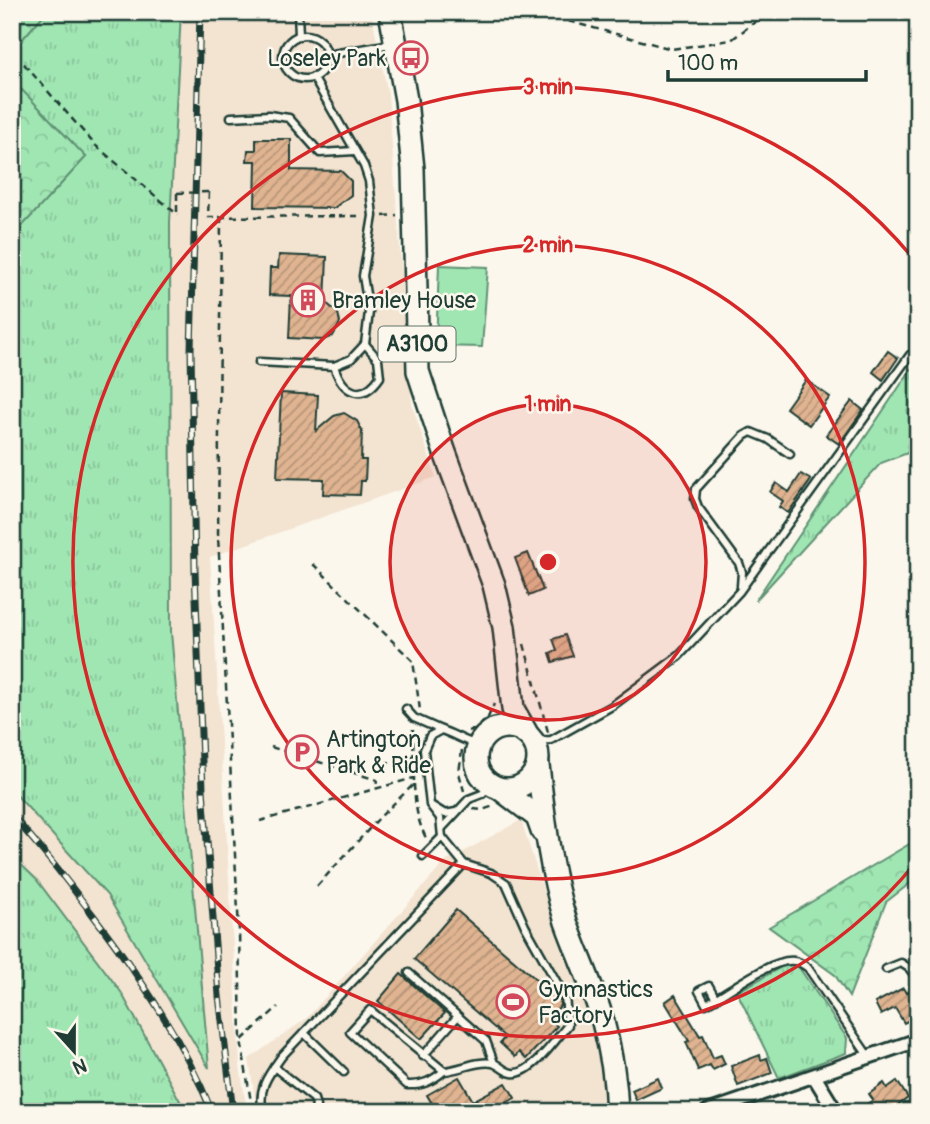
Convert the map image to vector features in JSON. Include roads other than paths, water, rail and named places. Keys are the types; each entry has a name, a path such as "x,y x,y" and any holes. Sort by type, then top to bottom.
{"main road":[{"name":"A3100","path":"390,12 406,100 415,214 418,371 494,585 504,627 513,709 530,737"},
{"name":"A3100","path":"479,738 499,706 507,663"},
{"path":"546,839 537,817 495,792 481,775 476,764 479,738 502,727 514,727 530,737 538,753 546,839 566,922 603,1021 615,1080 617,1112"},
{"path":"495,792 524,785 533,776 538,765"}],"street":[{"path":"707,1112 918,1040"},
{"path":"814,1076 836,1112"}],"lane":[{"path":"298,12 299,36"},
{"path":"307,35 318,40 327,55 323,70 306,79 295,76 285,64 285,50 289,43 299,36 307,35"},
{"path":"327,55 397,43"},
{"path":"259,362 334,366 351,359 365,344 369,312 363,276 373,216 369,181 313,77"},
{"path":"231,117 269,115 289,118 320,153 355,151"},
{"path":"334,366 338,379 345,388 358,393 372,389 380,377 378,359 365,344"},
{"path":"530,737 551,740 612,706 678,656 739,592 910,355"},
{"path":"739,592 742,572 739,562 698,507 696,489 744,436 751,432 768,439 790,454"},
{"path":"406,709 414,718 441,730 479,738"},
{"path":"441,730 430,736 424,750 430,805 440,818 442,837 464,864 491,873 506,883 525,926 565,997 568,1025 531,1068 519,1073 509,1073 494,1063 480,1063 444,1071 432,1081 417,1086 407,1085 349,1032 370,1010 444,1071"},
{"path":"442,828 470,799 495,792"},
{"path":"430,805 445,814 456,812"},
{"path":"423,856 442,837"},
{"path":"263,1112 262,1090 265,1079 274,1066 464,864"},
{"path":"716,999 782,961 796,961 808,968 869,1057"},
{"path":"886,969 901,963 909,968 918,980"},
{"path":"408,973 486,1041 494,1063"},
{"path":"423,1056 458,1016"},
{"path":"304,1033 344,1072"},
{"path":"274,1066 314,1099 314,1112"}],"railway":[{"path":"200,12 191,350 195,570 203,789 219,996 233,1112"},
{"path":"12,816 44,852 144,986 174,1034 212,1112"}],"place":[{"name":"Loseley Park","path":"411,58"},
{"name":"Bramley House","path":"308,300"},
{"name":"Artington Park & Ride","path":"302,752"},
{"name":"Gymnastics Factory","path":"513,1002"}]}
